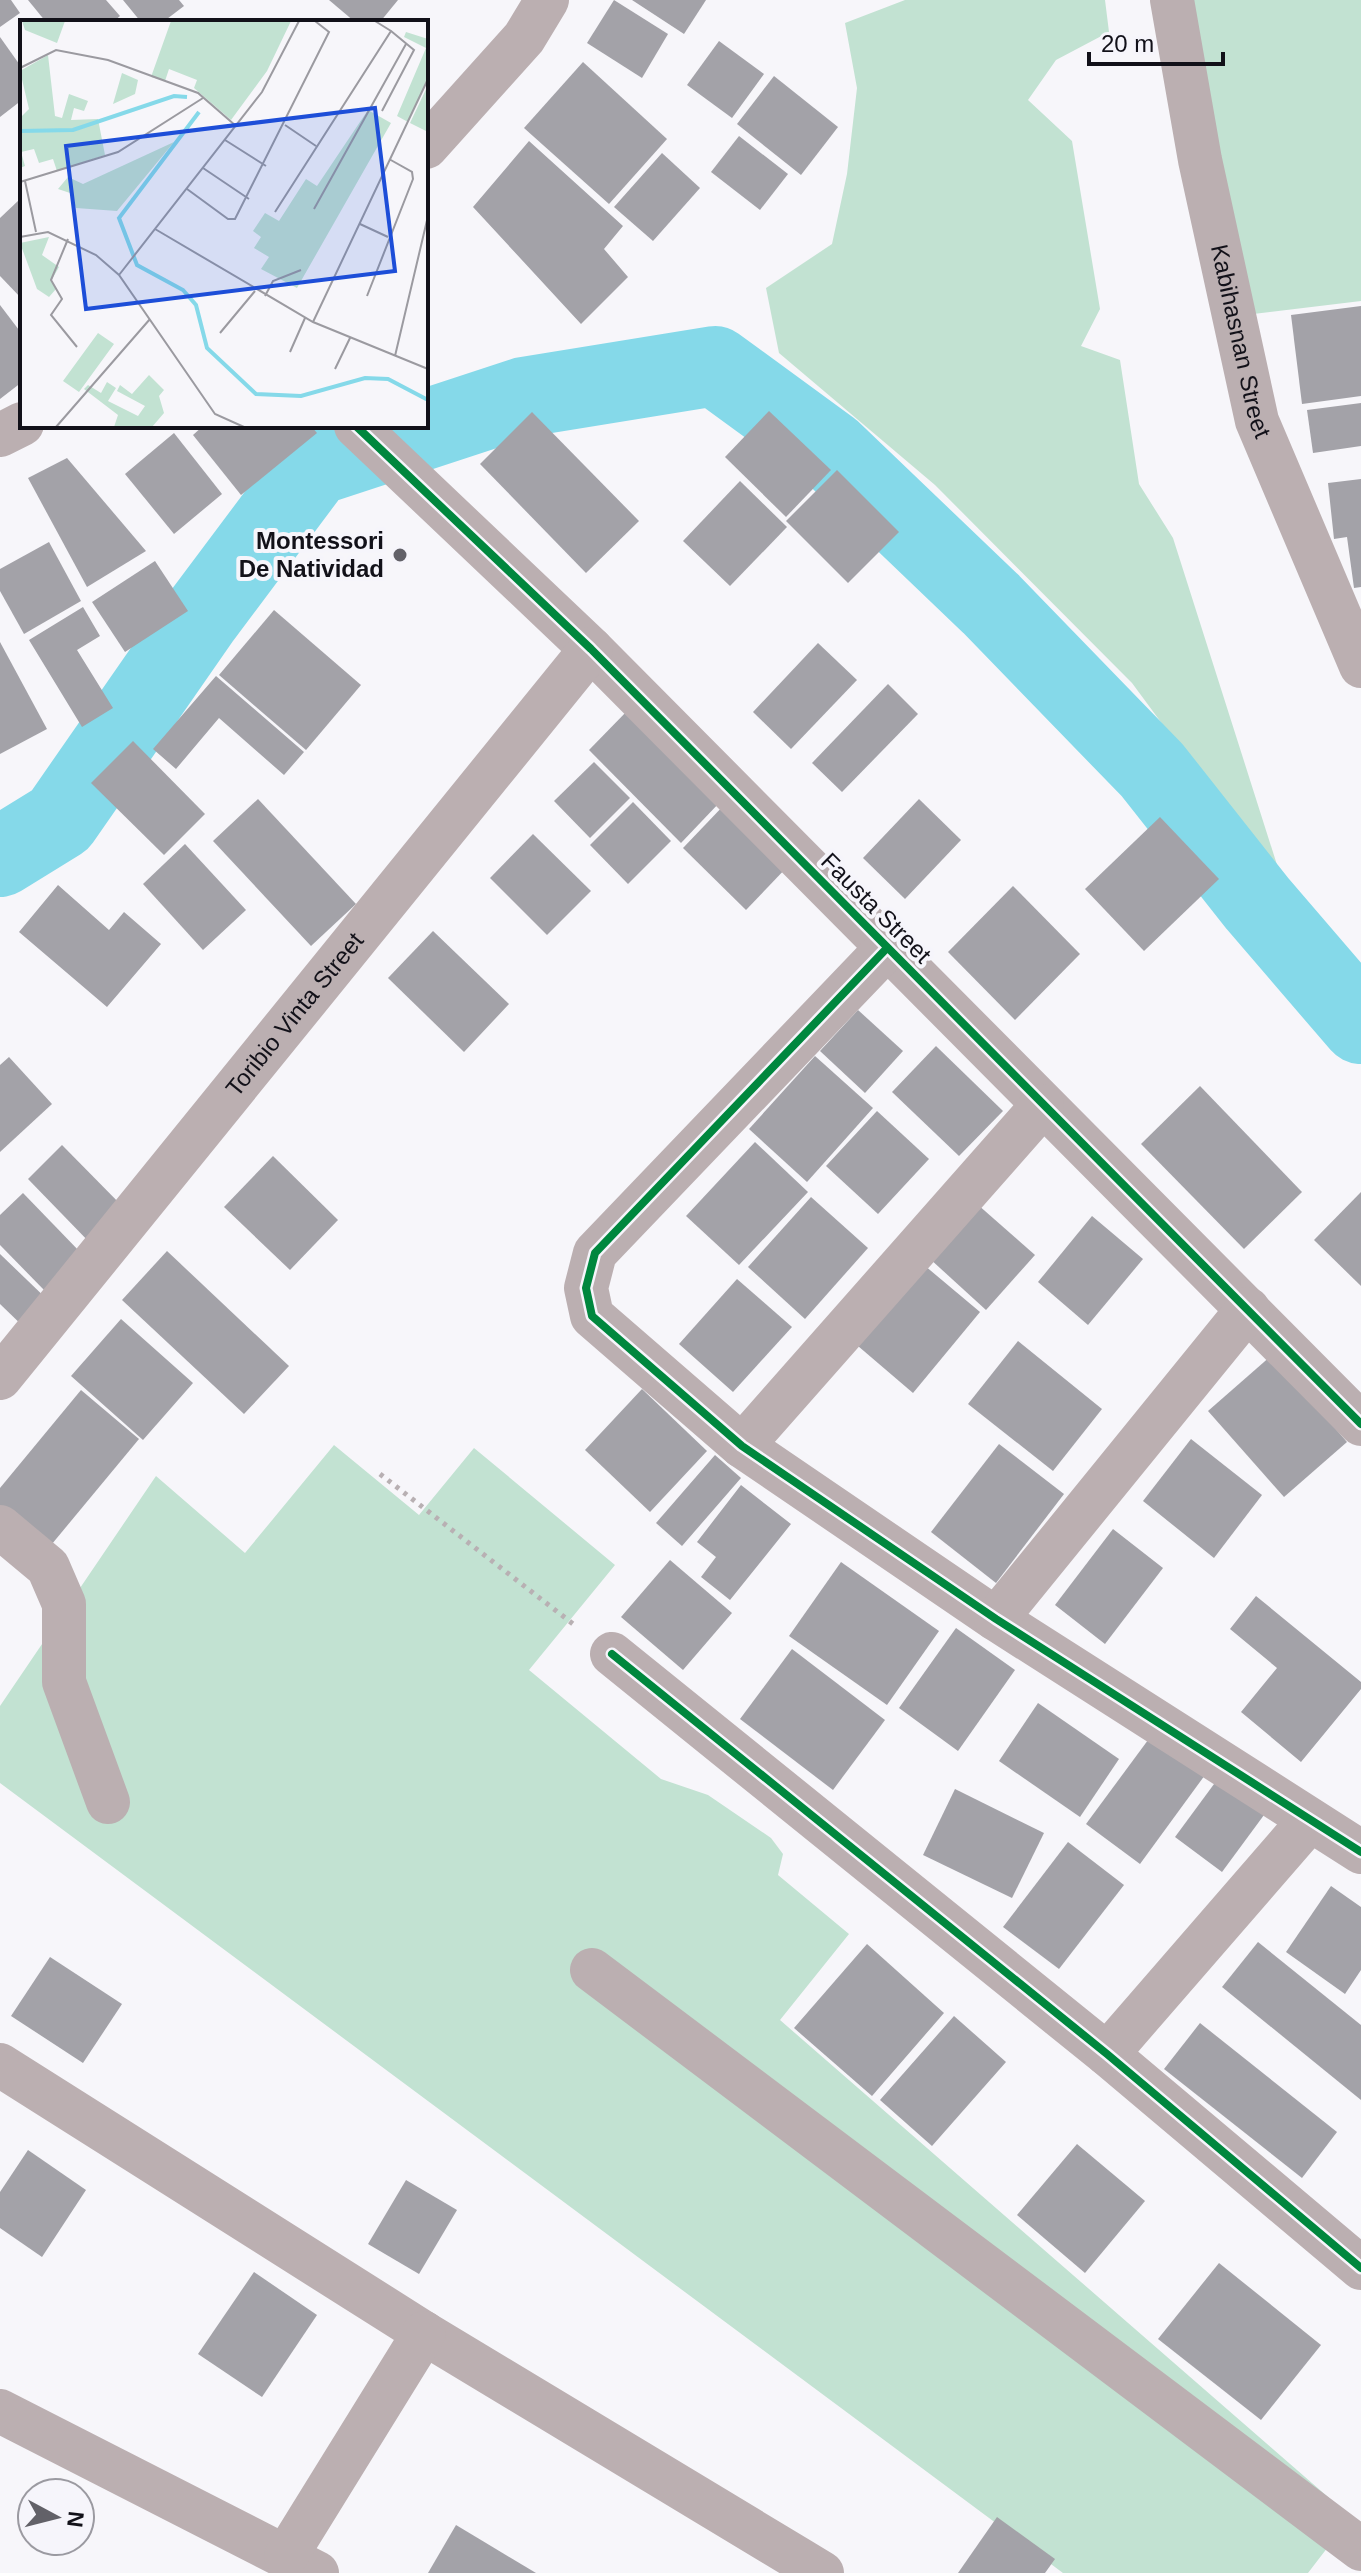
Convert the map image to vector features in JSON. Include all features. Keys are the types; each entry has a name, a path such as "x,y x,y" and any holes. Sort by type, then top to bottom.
{"street":[{"path":"428,145 524,38 547,0"},
{"name":"Kabihasnan Street","path":"1172,0 1200,160 1257,421 1361,666"},
{"path":"0,435 20,425"},
{"name":"Fausta Street","path":"358,428 591,649 1042,1106 1359,1419"},
{"name":"Toribio Vinta Street","path":"0,1378 591,649"},
{"path":"887,948 595,1253 586,1288 592,1316 742,1446 996,1619 1361,1852"},
{"path":"742,1446 1042,1106"},
{"path":"996,1619 1248,1309"},
{"path":"0,1527 48,1567 64,1604 64,1682 108,1802"},
{"path":"612,1654 1107,2054 1361,2268"},
{"path":"1107,2054 1310,1820"},
{"path":"592,1970 1361,2549"},
{"path":"0,2065 424,2333 822,2573"},
{"path":"0,2411 302,2564 424,2333"}],"path":[{"path":"380,1474 612,1654"}],"green space":[{"path":"905,0 1105,0 1109,32 1056,60 1028,100 1072,141 1100,309 1081,346 1120,360 1139,484 1173,538 1285,890 1132,683 935,485 779,353 766,288 832,244 847,174 857,88 845,23"},
{"path":"1184,0 1361,0 1361,301 1245,315"},
{"path":"334,1445 419,1515 474,1448 615,1565 529,1670 661,1779 708,1795 771,1838 783,1854 778,1875 849,1934 780,2020 1351,2517 1308,2573 1063,2573 0,1783 0,1706 156,1476 245,1553"}],"building":[{"path":"0,0 11,0 20,13 0,27"},
{"path":"28,0 106,0 120,16 115,20 44,20"},
{"path":"123,0 179,0 184,6 166,20 139,20"},
{"path":"329,0 398,0 382,20 353,20"},
{"path":"614,0 668,34 642,78 587,43"},
{"path":"632,0 706,0 684,34"},
{"path":"0,37 20,65 20,102 0,117"},
{"path":"719,41 764,74 732,118 687,85"},
{"path":"583,62 667,139 609,204 524,128"},
{"path":"774,76 838,127 801,175 737,124"},
{"path":"739,136 788,174 760,210 711,172"},
{"path":"529,141 623,226 604,249 628,277 581,324 473,207"},
{"path":"662,153 700,188 653,241 614,207"},
{"path":"20,201 20,297 0,276 0,218"},
{"path":"0,305 20,331 20,384 0,399"},
{"path":"1361,306 1361,396 1302,404 1291,315"},
{"path":"1361,403 1361,446 1313,453 1307,410"},
{"path":"769,411 831,470 786,517 725,457"},
{"path":"532,412 639,521 586,573 480,464"},
{"path":"201,428 313,428 317,433 241,495 193,435"},
{"path":"174,433 222,494 174,534 125,474"},
{"path":"67,458 146,551 87,587 28,478"},
{"path":"837,470 899,532 848,583 786,521"},
{"path":"1361,479 1361,587 1354,588 1347,537 1334,539 1328,483"},
{"path":"740,481 787,527 730,586 683,541"},
{"path":"49,542 81,601 24,634 0,591 0,569"},
{"path":"155,561 188,611 125,652 92,602"},
{"path":"83,607 100,636 77,650 113,708 82,727 29,640"},
{"path":"274,610 361,685 306,750 219,675"},
{"path":"0,642 47,729 0,754"},
{"path":"818,643 857,680 791,749 753,712"},
{"path":"216,676 304,752 284,775 219,718 176,769 153,749"},
{"path":"888,684 918,714 842,792 812,763"},
{"path":"629,709 721,801 681,843 589,750"},
{"path":"133,741 205,814 164,855 91,783"},
{"path":"594,762 630,798 590,838 554,801"},
{"path":"258,799 356,904 311,946 213,841"},
{"path":"919,799 961,840 905,899 863,858"},
{"path":"633,802 671,841 628,884 590,845"},
{"path":"726,803 789,865 746,910 683,848"},
{"path":"1160,817 1219,879 1144,951 1085,889"},
{"path":"533,834 591,891 547,935 490,878"},
{"path":"185,844 246,910 203,950 143,884"},
{"path":"58,885 109,930 124,912 161,944 107,1007 19,932"},
{"path":"1013,886 1080,954 1015,1020 948,952"},
{"path":"433,931 509,1004 464,1052 388,978"},
{"path":"858,1010 903,1051 865,1093 820,1051"},
{"path":"936,1046 1003,1111 959,1156 892,1092"},
{"path":"815,1056 873,1108 807,1182 749,1129"},
{"path":"9,1057 52,1104 0,1152 0,1065"},
{"path":"1200,1086 1302,1192 1244,1249 1141,1144"},
{"path":"877,1111 929,1159 878,1214 826,1166"},
{"path":"755,1142 808,1192 739,1265 686,1216"},
{"path":"62,1145 129,1213 94,1247 28,1179"},
{"path":"273,1156 338,1220 290,1270 224,1207"},
{"path":"1361,1192 1361,1286 1314,1240"},
{"path":"23,1193 82,1254 45,1291 0,1245 0,1215"},
{"path":"811,1197 868,1248 805,1319 748,1267"},
{"path":"977,1204 1035,1255 986,1310 929,1258"},
{"path":"1092,1216 1143,1259 1088,1325 1038,1282"},
{"path":"167,1251 289,1366 244,1414 122,1300"},
{"path":"0,1254 53,1305 28,1331 0,1304"},
{"path":"918,1260 980,1312 913,1393 851,1340"},
{"path":"737,1279 792,1327 733,1392 679,1344"},
{"path":"121,1319 193,1383 143,1440 71,1376"},
{"path":"1018,1341 1102,1409 1053,1471 968,1404"},
{"path":"1272,1355 1347,1442 1284,1497 1208,1411"},
{"path":"642,1389 707,1451 650,1512 585,1450"},
{"path":"81,1390 139,1439 42,1556 0,1521 0,1488"},
{"path":"1191,1439 1262,1495 1214,1558 1143,1501"},
{"path":"999,1444 1064,1494 996,1583 931,1532"},
{"path":"715,1455 741,1478 682,1546 656,1523"},
{"path":"741,1485 791,1524 730,1600 701,1577 716,1557 697,1542"},
{"path":"1113,1529 1163,1568 1105,1644 1055,1605"},
{"path":"670,1560 732,1613 683,1670 621,1617"},
{"path":"841,1562 939,1631 887,1705 789,1636"},
{"path":"1256,1596 1361,1682 1361,1689 1301,1762 1241,1712 1277,1668 1230,1629"},
{"path":"956,1628 1015,1670 958,1751 899,1708"},
{"path":"792,1649 885,1720 833,1790 740,1719"},
{"path":"1038,1703 1119,1759 1080,1817 999,1761"},
{"path":"1151,1736 1205,1775 1140,1864 1086,1824"},
{"path":"1217,1780 1264,1815 1222,1872 1175,1837"},
{"path":"955,1789 1044,1833 1012,1898 923,1855"},
{"path":"1068,1842 1124,1885 1059,1969 1003,1927"},
{"path":"1331,1886 1361,1907 1361,1970 1345,1994 1286,1952"},
{"path":"1258,1942 1361,2025 1361,2100 1222,1987"},
{"path":"867,1944 944,2013 872,2096 794,2028"},
{"path":"50,1957 122,2004 83,2063 11,2016"},
{"path":"954,2016 1006,2062 932,2146 880,2100"},
{"path":"1200,2023 1337,2132 1302,2178 1164,2069"},
{"path":"1077,2144 1145,2201 1085,2273 1017,2215"},
{"path":"28,2150 86,2190 42,2257 0,2228 0,2192"},
{"path":"406,2180 457,2210 419,2274 368,2244"},
{"path":"1219,2263 1321,2345 1261,2420 1158,2339"},
{"path":"254,2272 317,2315 262,2397 198,2354"},
{"path":"997,2517 1055,2559 1045,2573 958,2573"},
{"path":"456,2525 536,2573 428,2573"}],"waterway":[{"path":"0,857 60,820 201,617 314,466 524,397 715,366 830,450 991,604 1152,770 1257,903 1361,1024"}],"cycle path":[{"path":"358,428 591,649 1361,1424"},
{"path":"887,948 595,1253 586,1288 592,1316 742,1446 996,1619 1361,1852"},
{"path":"612,1654 1107,2054 1361,2268"}],"place":[{"name":"Montessori De Natividad","path":"400,555"}]}
